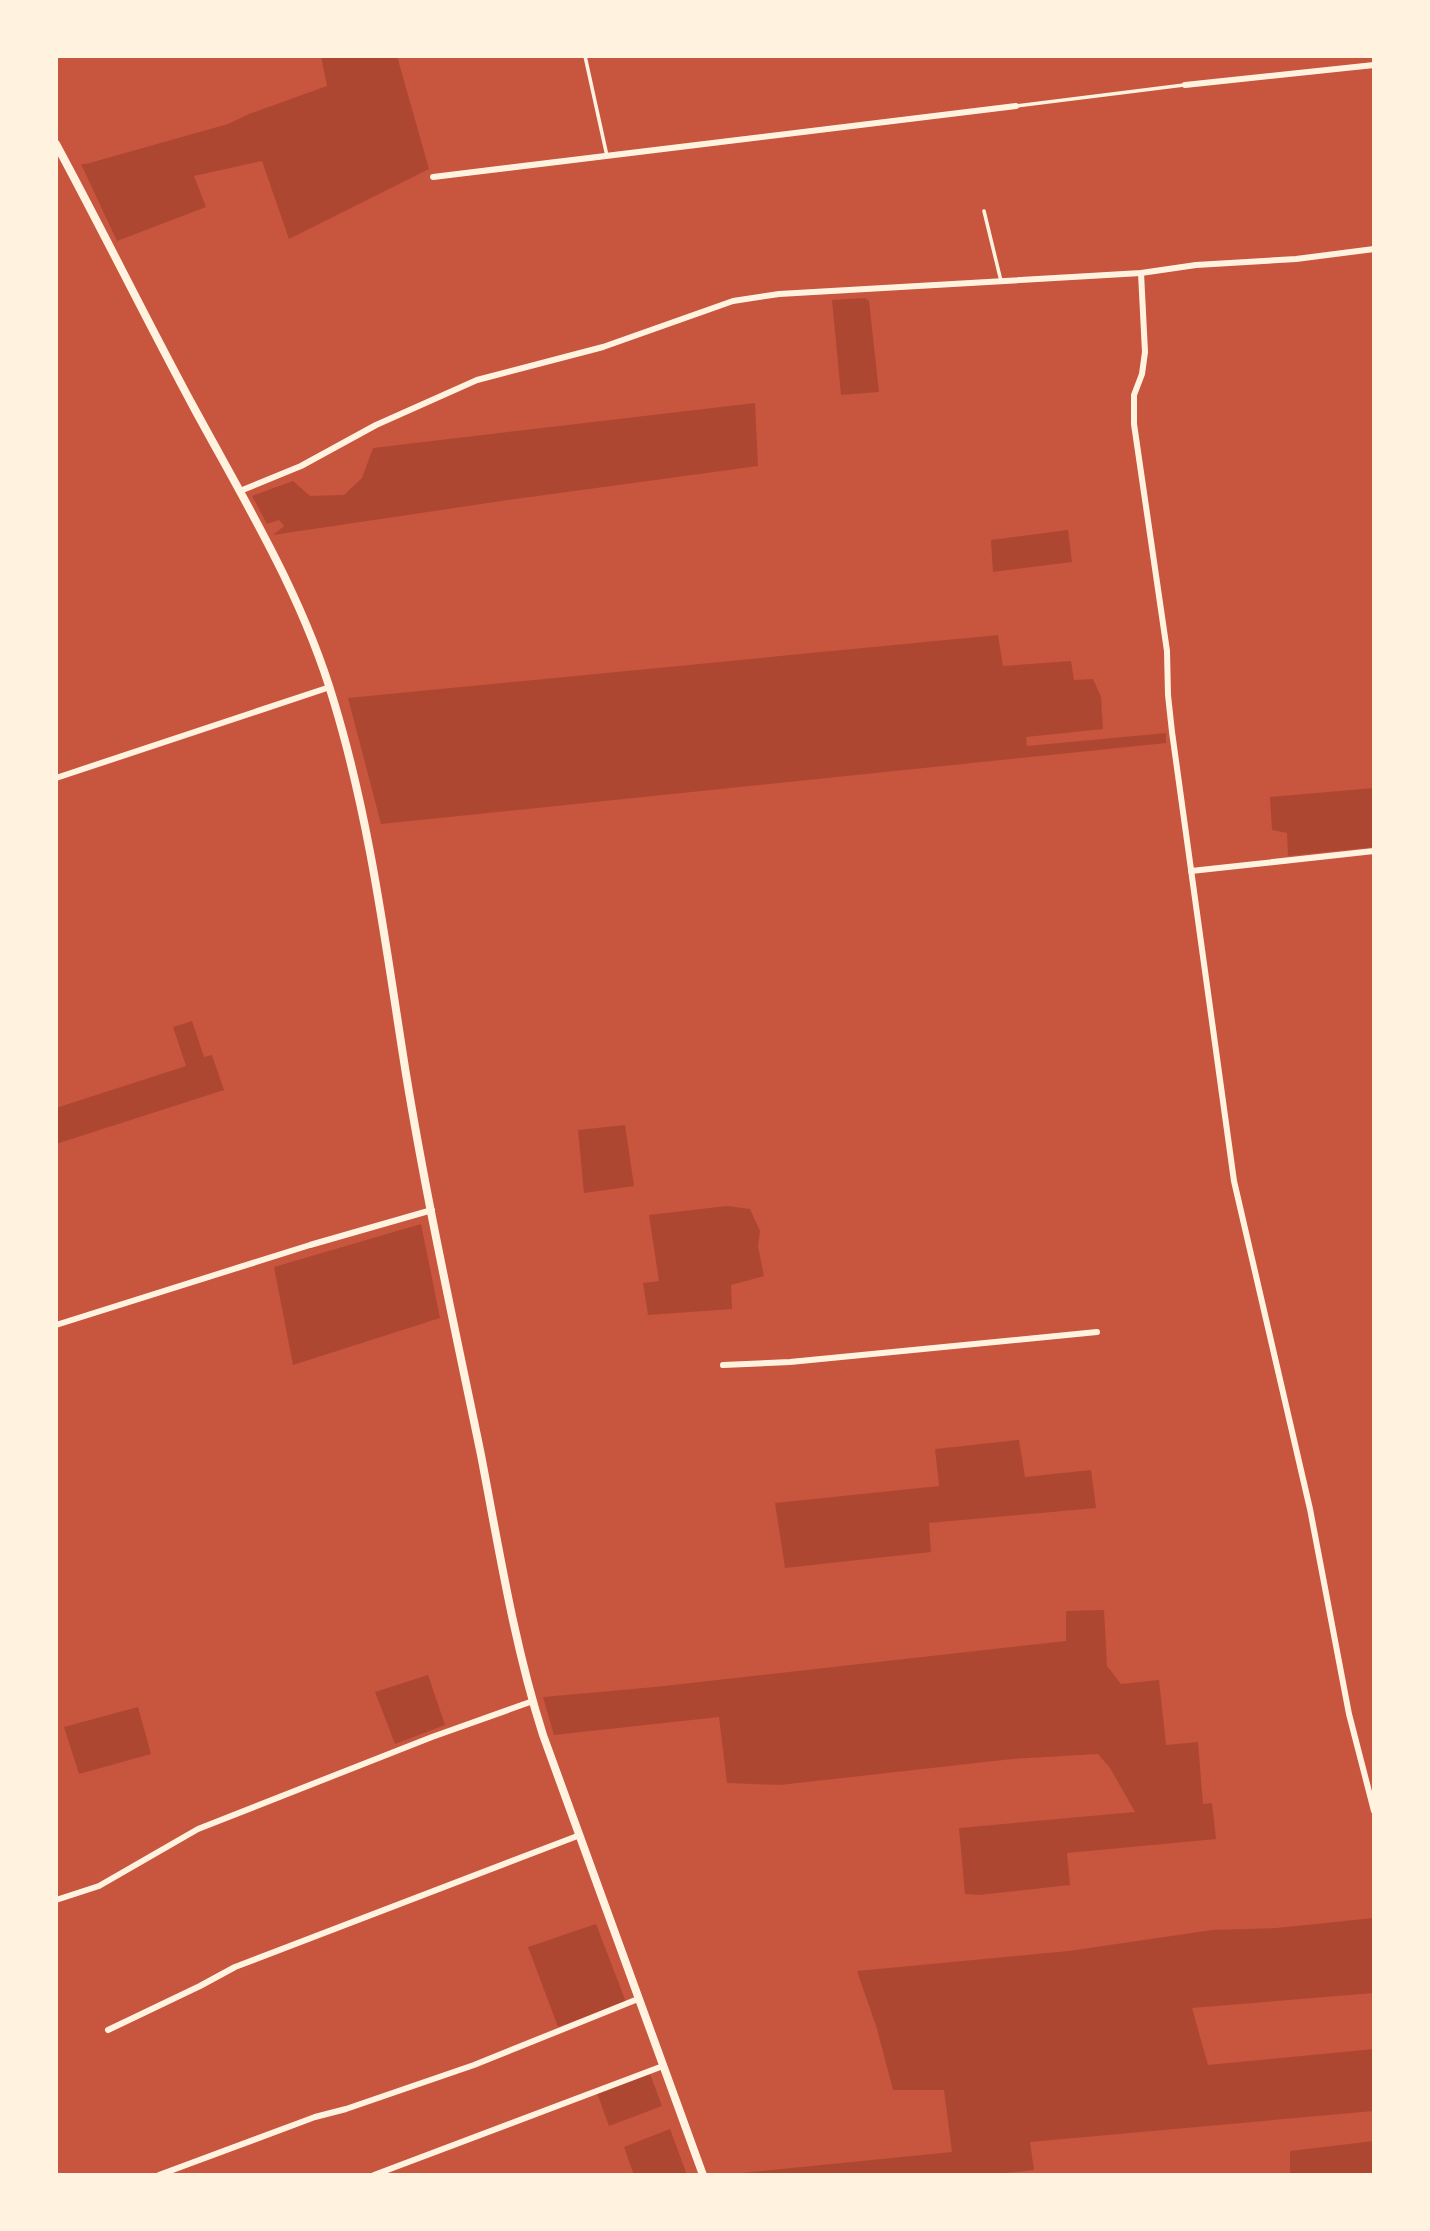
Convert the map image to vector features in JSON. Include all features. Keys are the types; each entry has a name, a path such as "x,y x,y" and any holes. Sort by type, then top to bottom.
{"street":[{"path":"1185,85 1374,65"},
{"path":"433,177 1016,106"},
{"path":"56,144 299,606 330,687 370,850 408,1086 515,1627 533,1701 703,2175"},
{"path":"240,491 301,466 383,422 477,380 604,347 726,303 765,295 1141,273 1196,265 1296,259 1374,249"},
{"path":"1141,273 1145,352 1142,374 1134,395 1134,425 1167,651 1169,708 1238,1197 1310,1510 1349,1714 1374,1811"},
{"path":"56,778 330,687"},
{"path":"1191,871 1374,851"},
{"path":"56,1325 310,1245 432,1210"},
{"path":"723,1365 790,1362 1097,1332"},
{"path":"56,1900 99,1886 198,1829 432,1737 533,1701"},
{"path":"108,2030 235,1967 580,1835"},
{"path":"159,2175 315,2117 474,2066 638,1999"},
{"path":"373,2175 663,2066"}],"lane":[{"path":"585,56 607,156"},
{"path":"1016,106 1185,85"},
{"path":"984,211 1001,281"}],"shaded area":[{"path":"321,56 397,56 429,169 289,239 262,161 194,176 206,207 117,241 81,164 228,124 327,86"},
{"path":"865,298 869,301 879,392 841,395 832,300"},
{"path":"755,403 758,466 273,535 284,526 279,520 267,524 252,496 293,481 310,496 344,495 362,478 373,448"},
{"path":"1068,530 1072,562 993,572 991,540"},
{"path":"998,635 1003,666 1071,661 1074,680 1093,679 1101,697 1103,729 1026,737 1027,746 1166,733 1166,743 381,824 348,698"},
{"path":"1374,788 1374,847 1288,856 1287,833 1272,830 1270,797"},
{"path":"192,1021 204,1057 212,1055 224,1090 56,1144 56,1108 186,1066 173,1027"},
{"path":"625,1125 634,1186 584,1193 578,1130"},
{"path":"727,1206 750,1209 760,1231 758,1246 764,1276 731,1285 732,1309 648,1315 643,1283 659,1281 649,1215"},
{"path":"421,1224 440,1318 293,1365 274,1267"},
{"path":"1019,1440 1025,1477 1091,1470 1096,1508 929,1523 931,1552 785,1568 775,1503 939,1486 935,1449"},
{"path":"1104,1610 1107,1666 1121,1684 1159,1680 1166,1745 1198,1742 1203,1804 1212,1803 1216,1839 1067,1853 1070,1885 979,1895 965,1894 959,1828 1135,1812 1110,1768 1098,1754 1012,1759 780,1785 727,1783 719,1717 554,1735 543,1697 1066,1641 1066,1611"},
{"path":"428,1675 445,1725 395,1744 375,1692"},
{"path":"138,1707 151,1754 79,1774 64,1727"},
{"path":"1374,1918 1374,1993 1192,2008 1208,2065 1374,2049 1374,2111 1030,2142 1034,2170 986,2175 722,2175 952,2152 944,2090 893,2090 877,2029 857,1971 1069,1951 1212,1930 1276,1928"},
{"path":"596,1924 626,2002 558,2027 528,1947"},
{"path":"650,2074 662,2106 609,2126 597,2093"},
{"path":"670,2129 687,2175 634,2175 624,2147"},
{"path":"1374,2141 1374,2175 1290,2175 1290,2151"}]}
